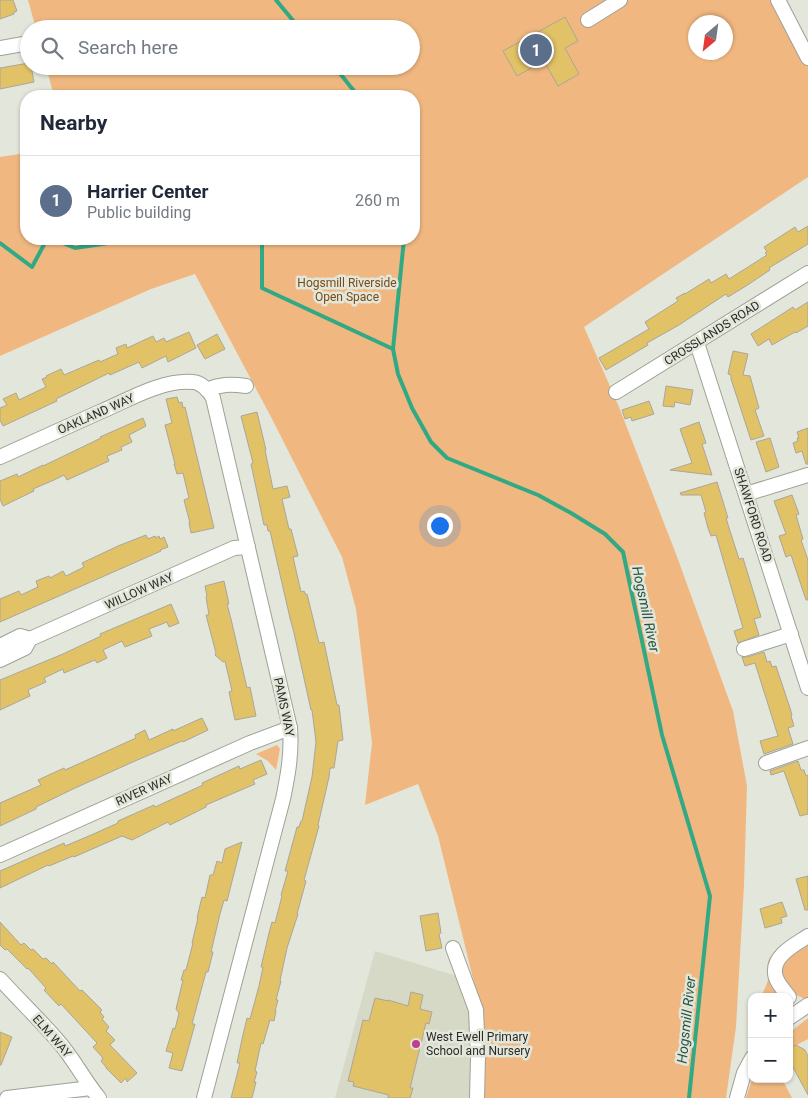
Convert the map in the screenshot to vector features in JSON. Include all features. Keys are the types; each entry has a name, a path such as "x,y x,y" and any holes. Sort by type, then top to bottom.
{"street":[{"path":"588,20 620,0"},
{"path":"778,0 808,58"},
{"path":"0,48 20,45"},
{"name":"CROSSLANDS ROAD","path":"616,392 808,273"},
{"name":"SHAWFORD ROAD","path":"697,343 808,685"},
{"name":"OAKLAND WAY","path":"0,456 146,391 173,384 194,382 207,390"},
{"path":"207,390 217,385 246,386"},
{"name":"PAMS WAY","path":"204,1098 288,779 291,751 290,728 215,405 212,394 207,390"},
{"path":"746,494 808,475"},
{"name":"WILLOW WAY","path":"0,660 25,648 30,639 234,548 248,547"},
{"path":"744,649 791,634"},
{"name":"WILLOW WAY","path":"0,646 20,636 30,639"},
{"name":"RIVER WAY","path":"0,855 250,743 290,728"},
{"path":"766,763 808,748"},
{"path":"787,993 775,974 776,963 782,954 808,936"},
{"path":"453,948 476,1010 477,1098"},
{"name":"ELM WAY","path":"0,979 59,1042 95,1093"},
{"path":"736,1098 748,1066"},
{"path":"8,1098 95,1093"}],"shaded area":[{"name":"West Ewell Primary School and Nursery","path":"375,951 473,981 482,1015 482,1098 335,1098"}],"green space":[{"name":"Hogsmill Riverside Open Space","path":"28,0 787,0 808,44 808,177 584,327 619,407 676,554 733,711 747,786 744,885 736,1027 726,1098 482,1098 482,1015 438,836 418,784 365,805 372,743 356,609 342,557 270,415 195,274 151,289 0,356 0,157 20,154 20,245 420,245 420,90 52,90 48,75 420,75 420,20 34,20"},
{"path":"277,745 280,749 276,770 268,761 256,754"},
{"path":"808,942 808,998 805,999 792,993 780,972 785,958"},
{"path":"776,952 783,993 763,993 768,980 768,960"},
{"path":"808,1018 808,1039 793,1047 793,1030"},
{"path":"751,1083 784,1083 792,1098 746,1098"}],"building":[{"path":"0,0 13,0 17,11 0,19"},
{"path":"565,17 578,41 565,48 579,74 558,86 544,61 517,76 503,51"},
{"path":"20,65 20,75 33,75 34,82 0,89 0,68"},
{"path":"808,226 808,244 769,268 770,270 746,286 728,297 726,294 606,370 599,358 649,329 645,322 678,301 676,298 709,279 711,283 726,274 729,279 767,255 764,247 795,227 798,232"},
{"path":"808,302 808,326 772,345 769,339 758,346 751,334 793,307 795,310"},
{"path":"189,332 196,348 168,362 166,356 142,368 139,362 110,375 109,373 56,399 57,401 3,426 0,420 0,408 7,405 3,399 16,393 19,400 46,387 42,379 61,369 64,375 118,354 116,348 126,344 127,348 153,336 156,342 164,338 166,342"},
{"path":"217,334 225,349 205,359 197,345"},
{"path":"733,351 748,354 743,375 750,376 759,408 755,410 764,436 751,440 731,375 728,374"},
{"path":"666,386 693,390 690,405 675,402 674,407 663,406"},
{"path":"177,397 179,403 182,402 183,408 185,407 214,528 191,533 184,500 189,498 183,473 177,474 165,425 172,423 166,399"},
{"path":"649,401 654,414 632,421 631,417 625,419 622,410"},
{"path":"257,412 273,489 287,486 290,497 282,499 298,556 293,557 301,592 304,591 307,594 319,643 324,642 337,705 339,705 343,740 338,741 334,768 330,768 319,826 304,880 306,881 287,948 276,1000 278,1000 274,1021 270,1020 263,1044 261,1043 252,1098 231,1098 240,1063 237,1063 247,1018 250,1019 259,986 263,967 261,967 269,933 272,922 275,923 288,871 285,871 297,827 299,827 302,821 312,777 316,742 312,710 270,531 268,531 267,525 264,525 251,464 253,463 241,416"},
{"path":"143,418 146,426 129,435 132,442 121,447 122,450 107,456 109,461 67,480 64,475 33,489 34,491 3,506 0,499 0,481 17,474 18,477 43,466"},
{"path":"699,422 706,443 702,444 712,475 670,470 692,463 680,429"},
{"path":"808,428 808,464 806,464 802,451 796,453 793,443 798,441 797,432"},
{"path":"770,438 779,467 766,472 756,442"},
{"path":"717,482 739,559 743,558 761,617 754,619 759,635 738,643 734,631 743,628 716,535 711,536 708,528 701,495 681,495 680,493"},
{"path":"792,495 799,514 796,515 803,539 801,540 808,560 808,600 806,600 791,555 786,557 779,536 786,534 774,501"},
{"path":"146,535 148,539 155,536 156,538 159,536 160,539 164,537 168,547 0,622 0,599 19,591 21,595 38,587 36,581 49,576 50,578 63,571 66,576 84,567 82,563"},
{"path":"224,581 229,604 227,604 247,688 250,687 256,716 235,720 229,692 232,691 225,661 223,662 215,655 206,615 209,615 205,586"},
{"path":"171,604 179,623 169,627 167,622 149,629 152,636 125,647 122,641 103,650 107,658 97,663 95,660 64,673 63,669 44,678 46,682 28,690 30,696 0,710 0,680 63,654 101,636 100,634"},
{"path":"764,652 767,662 770,661 772,667 776,666 794,726 788,728 793,744 764,754 760,741 778,736 755,663 745,666 742,657"},
{"path":"202,718 208,730 73,789 0,826 0,803 41,785 38,780 136,738 135,735 145,730 149,740"},
{"path":"261,760 267,774 253,780 255,784 206,805 206,807 170,825 168,822 132,840 122,836 74,857 48,865 0,888 0,871 64,843 65,846 89,836 118,823 118,821 154,805 155,807 203,785 202,783 239,766 240,769"},
{"path":"798,761 801,770 804,770 806,776 808,775 808,814 800,816 784,771 771,775 770,771"},
{"path":"242,842 227,901 224,900 220,914 211,952 213,952 192,1024 195,1024 182,1071 169,1068 173,1053 166,1051 179,1013 176,1009 183,980 181,980 184,970 186,970 193,943 202,897 205,898 210,875 213,875 217,861 222,863 225,849"},
{"path":"808,876 808,910 805,910 796,879"},
{"path":"782,902 787,916 781,918 782,923 765,928 760,909"},
{"path":"438,913 442,948 426,951 420,916"},
{"path":"0,922 21,945 24,943 43,959 46,958 52,964 53,962 80,991 82,990 102,1010 100,1012 104,1017 102,1019 109,1027 106,1031 115,1040 110,1045 137,1073 127,1082 126,1078 121,1083 106,1068 101,1061 103,1058 93,1047 97,1043 61,1004 59,1006 44,990 46,988 28,968 0,945"},
{"name":"West Ewell Primary School and Nursery","path":"411,992 423,995 420,1009 432,1012 429,1024 426,1023 410,1088 413,1088 410,1098 388,1098 389,1095 353,1086 354,1082 348,1081 363,1020 369,1021 375,998 408,1006"},
{"path":"0,1032 12,1037 1,1065 0,1065"},
{"path":"796,1045 805,1050 808,1056 808,1095 793,1067 793,1047"}],"waterway":[{"name":"Hogsmill River","path":"276,0 293,20"},
{"name":"Hogsmill River","path":"341,75 353,90"},
{"path":"0,243 32,267 44,245"},
{"path":"68,245 75,248 95,245"},
{"path":"262,245 262,288 393,349"},
{"name":"Hogsmill River","path":"403,245 393,349 398,374 412,408 431,442 447,458 538,495 571,513 605,534 623,552 662,735 710,896 689,1098"}],"place":[{"name":"Harrier Center","path":"536,50"},
{"name":"West Ewell Primary School and Nursery","path":"416,1044"}]}
